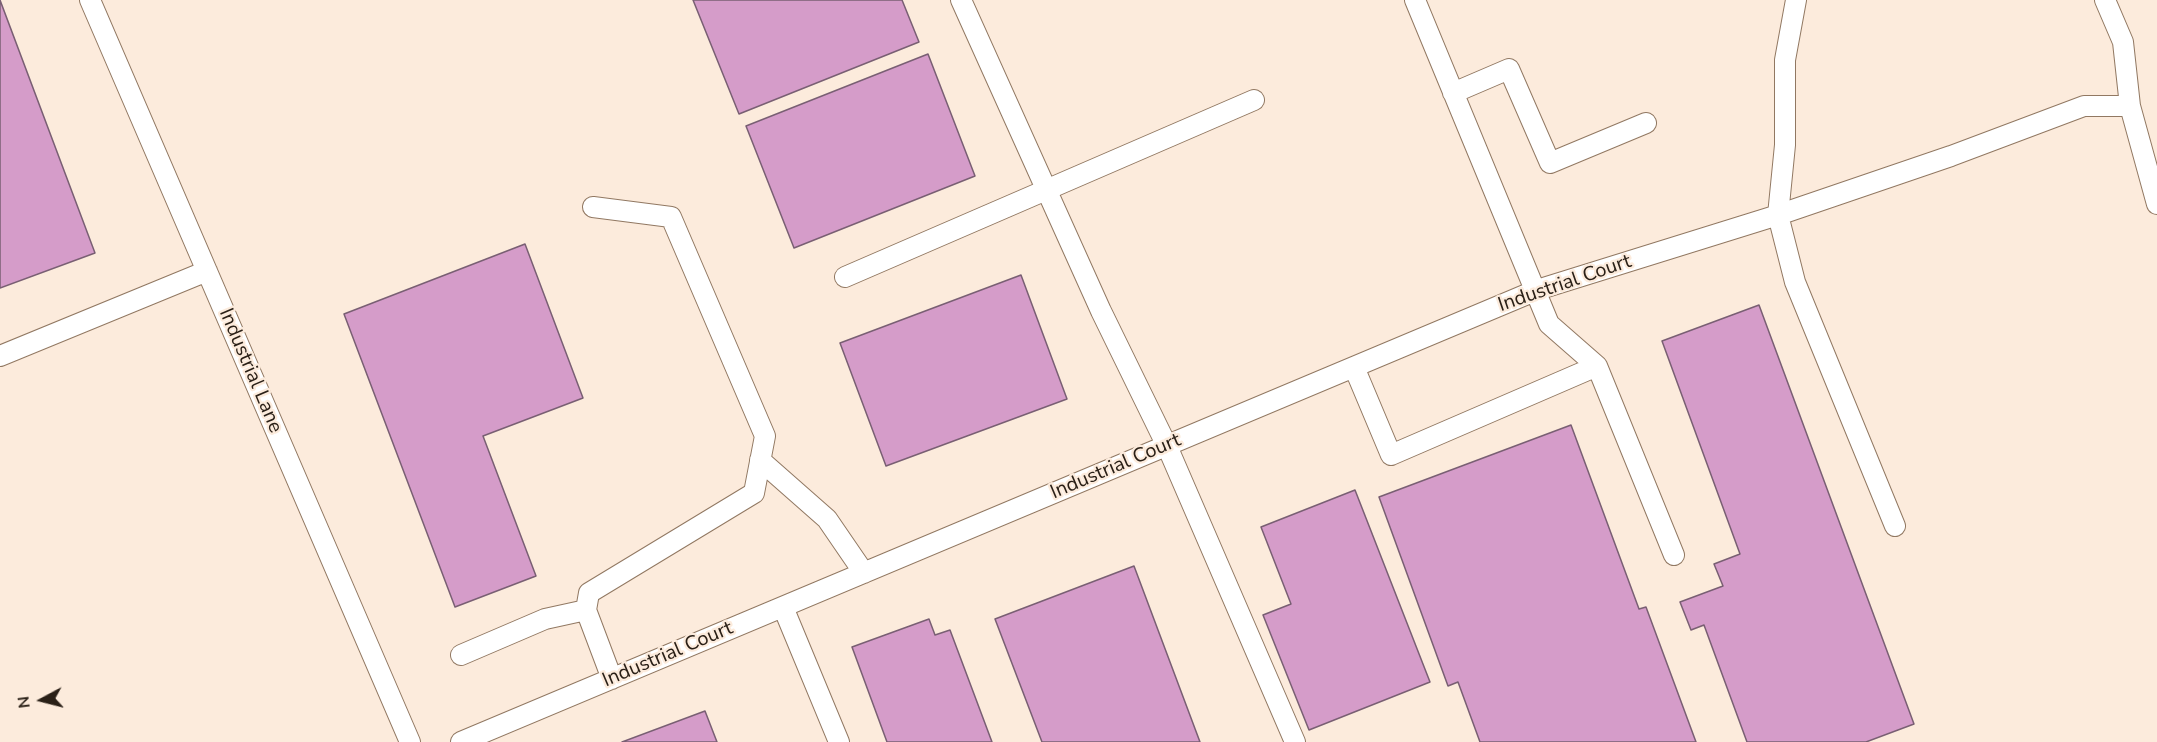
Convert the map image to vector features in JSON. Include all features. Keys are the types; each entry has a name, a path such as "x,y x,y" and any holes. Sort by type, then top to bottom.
{"lane":[{"name":"Industrial Lane","path":"90,0 410,742"},
{"path":"962,0 1101,311 1167,446 1295,742"},
{"path":"1415,0 1537,290 1549,324 1597,366 1674,555"},
{"path":"1796,0 1785,60 1785,145 1778,215 1795,282 1895,526"},
{"path":"2105,0 2123,42 2130,106 2157,204"},
{"path":"1453,93 1509,69 1550,163 1646,123"},
{"path":"845,277 1254,100"},
{"name":"Industrial Court","path":"461,742 1537,290 1778,215 1951,156 2084,106 2130,106"},
{"path":"593,207 671,217 765,436 754,493 589,593 586,610 612,679"},
{"path":"0,356 207,272"},
{"path":"1354,367 1391,455 1597,366"},
{"path":"760,460 827,519 864,573"},
{"path":"783,607 838,742"},
{"path":"461,655 545,619 586,610"}],"building":[{"path":"0,0 95,253 0,288"},
{"path":"693,0 902,0 919,42 739,114"},
{"path":"928,54 975,176 794,248 746,126"},
{"path":"525,244 583,398 483,436 536,576 455,607 344,314"},
{"path":"1021,275 1067,399 886,466 840,343"},
{"path":"1759,305 1914,724 1866,742 1747,742 1704,625 1691,630 1680,602 1723,586 1714,564 1740,554 1662,341"},
{"path":"1571,425 1639,609 1646,607 1696,742 1480,742 1458,682 1448,686 1379,497"},
{"path":"1355,490 1430,682 1309,730 1263,615 1291,604 1261,527"},
{"path":"1134,566 1200,742 1042,742 995,619"},
{"path":"929,619 935,635 950,630 992,742 887,742 852,647"},
{"path":"705,711 717,742 622,742"}]}
